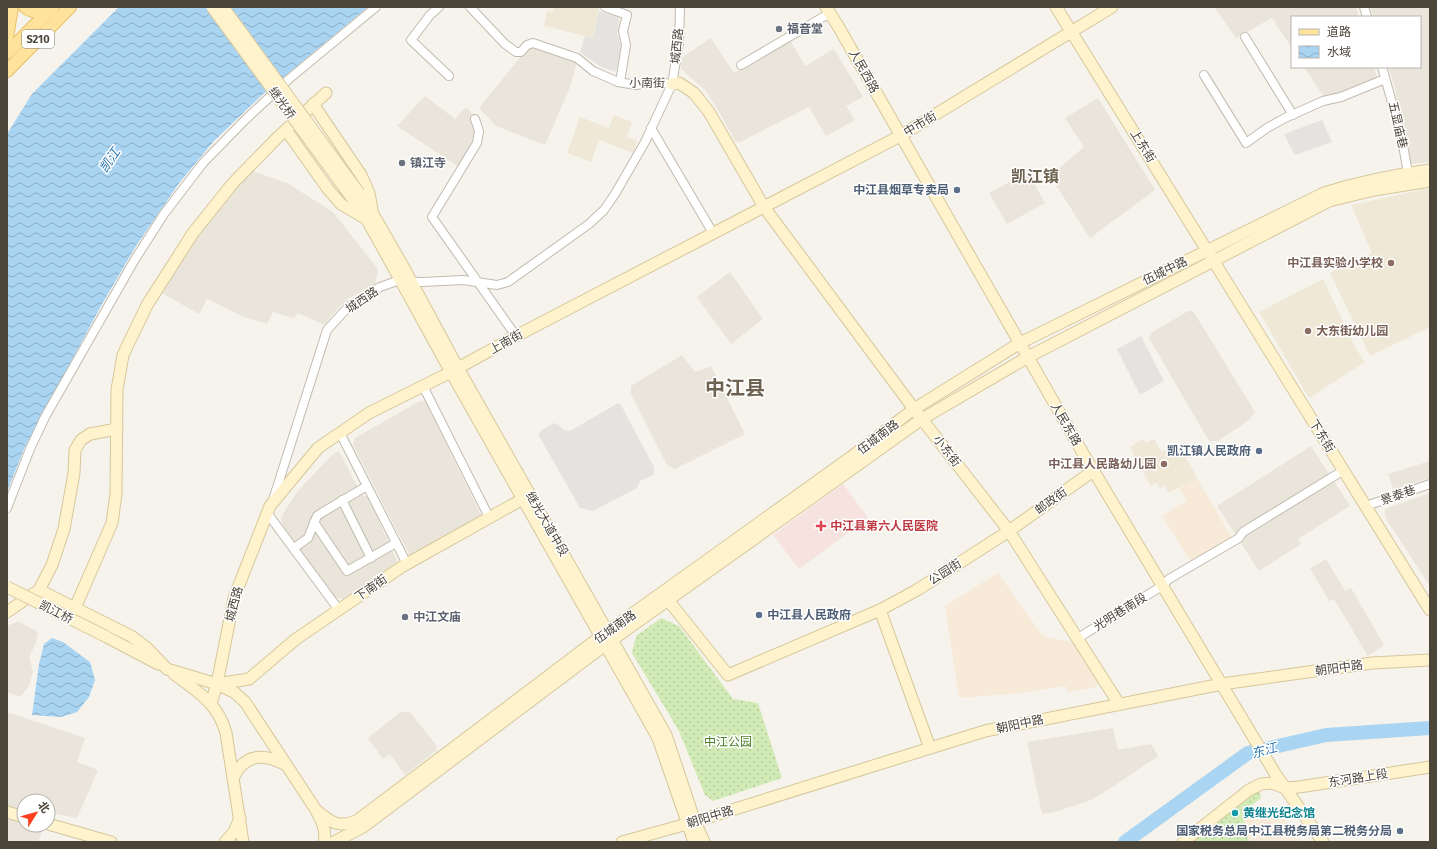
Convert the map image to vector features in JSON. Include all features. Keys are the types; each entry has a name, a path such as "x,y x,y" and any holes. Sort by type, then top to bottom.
{"main road":[{"path":"7,37 12,7"},
{"path":"25,7 31,11 39,13 51,9"},
{"name":"S210","path":"8,66 70,7"},
{"name":"S210","path":"7,54 51,9"}],"street":[{"name":"继光桥","path":"212,7 356,195"},
{"name":"继光桥","path":"223,7 356,195"},
{"path":"7,508 30,449 45,417 134,261 164,214 203,163 244,120 288,79 376,7"},
{"path":"439,7 430,15 411,40 448,76"},
{"name":"小南街","path":"470,7 505,44 516,52 520,52 527,44 533,42 577,58 594,71 620,82 636,85 656,82 672,84 679,83 694,93 709,112 764,206"},
{"path":"605,7 627,16 623,32 626,44 620,82"},
{"name":"城西路","path":"212,704 234,598 269,510 327,330 348,307 380,287 397,281 463,280 497,284 508,282 589,224 604,210 615,194 645,142 672,84 679,43 680,7"},
{"name":"上东街","path":"1056,7 1214,261"},
{"name":"中市街","path":"764,206 900,136 1112,7"},
{"path":"741,65 828,10"},
{"name":"人民西路","path":"828,10 900,136"},
{"path":"1245,37 1293,115"},
{"name":"五显庙巷","path":"1382,68 1401,134 1410,184"},
{"path":"1204,75 1246,143 1268,128 1323,101 1341,97 1385,79"},
{"path":"75,608 112,523 116,494 116,390 123,355 147,305 192,233 233,184 286,130 326,93"},
{"path":"313,104 361,176 369,193 369,216"},
{"path":"475,119 480,130 477,144 432,217 516,336"},
{"path":"651,128 713,233"},
{"path":"286,130 332,194 341,204 369,216"},
{"name":"人民东路","path":"900,136 1093,471 1276,775 1323,842"},
{"name":"伍城中路","path":"914,409 1020,344 1324,193 1367,181 1430,170"},
{"name":"伍城中路","path":"922,419 1028,358 1329,201 1367,192 1430,181"},
{"path":"356,195 369,216"},
{"name":"上南街","path":"269,510 318,448 369,413 454,370 764,206"},
{"name":"小东街","path":"764,206 914,409 1009,531 1119,704"},
{"name":"继光大道中段","path":"369,216 407,282 454,370 606,638 658,738 691,823 694,842"},
{"name":"下东街","path":"1214,261 1430,610"},
{"path":"423,386 489,517"},
{"name":"伍城南路","path":"665,597 914,409"},
{"name":"伍城南路","path":"316,810 332,822 343,825 358,820 606,638 922,419"},
{"path":"7,612 39,590 52,565 64,529 74,473 75,450 81,440 90,434 116,429"},
{"path":"340,433 407,564"},
{"name":"光明巷南段","path":"1078,638 1162,586 1169,579 1239,538 1243,532 1344,470"},
{"name":"邮政街","path":"1009,531 1093,471"},
{"name":"景泰巷","path":"1366,506 1430,484"},
{"path":"294,548 308,538 317,516 367,486"},
{"name":"下南街","path":"217,684 249,679 296,639 407,564 526,497"},
{"path":"342,500 371,558"},
{"path":"269,510 294,548 340,610"},
{"path":"314,522 348,571 396,543"},
{"name":"公园街","path":"665,597 728,675 880,610 917,590 1009,531"},
{"name":"凯江桥","path":"7,587 167,669"},
{"path":"39,590 130,636 147,648 167,669 195,689 212,704 225,726 243,842"},
{"path":"880,610 930,748"},
{"name":"伍城南路","path":"342,840 363,827 606,638"},
{"name":"朝阳中路","path":"622,842 691,823 985,731 1222,684 1372,663 1430,660"},
{"path":"167,669 217,684 234,692 245,702 316,810 323,823 325,832 324,842"},
{"path":"233,778 241,765 260,756 287,765"},
{"name":"东河路上段","path":"1183,842 1249,790 1261,784 1272,783 1285,788 1299,787 1430,767"},
{"path":"316,810 342,840"},
{"path":"226,842 234,832 240,817"},
{"name":"继光大道中段","path":"691,823 704,842"},
{"path":"56,826 111,842"}],"shaded area":[{"path":"554,7 599,7 593,38 544,26 547,11 552,13"},
{"path":"1214,7 1356,7 1359,16 1291,16 1291,46 1272,18 1236,38"},
{"path":"1370,7 1430,7 1430,162 1411,164 1394,85 1388,68 1421,68 1421,16 1373,16"},
{"path":"599,11 619,18 617,34 621,45 616,72 601,67 580,52 585,36 593,38"},
{"path":"711,38 734,73 790,40 805,66 834,49 863,97 846,106 855,120 826,136 809,107 740,142 735,141 717,108 705,90 681,69 681,58"},
{"path":"530,45 543,51 577,62 570,87 545,145 496,126 479,108"},
{"path":"1305,68 1374,68 1378,80 1327,101"},
{"path":"425,96 455,119 466,107 474,116 477,128 472,145 459,167 397,126"},
{"path":"1098,98 1155,190 1090,238 1050,176 1084,147 1065,118"},
{"path":"614,115 632,122 627,137 637,141 633,153 599,140 591,162 567,153 580,117 609,128"},
{"path":"1322,120 1332,142 1295,155 1284,134"},
{"path":"250,170 287,183 333,212 378,269 375,286 349,298 324,325 298,313 294,318 273,312 267,324 244,317 207,299 199,314 160,292 165,280 237,183"},
{"path":"1028,172 1045,203 1007,224 989,193"},
{"name":"中江县实验小学校","path":"1430,188 1430,327 1370,356 1330,273 1372,253 1351,205"},
{"path":"730,272 763,319 731,344 697,297"},
{"name":"大东街幼儿园","path":"1323,279 1356,349 1365,362 1309,398 1259,312"},
{"path":"1188,311 1193,311 1255,412 1249,420 1218,441 1209,441 1149,338 1151,333"},
{"path":"1141,336 1164,381 1140,395 1117,349"},
{"path":"682,355 695,372 711,366 745,434 675,469 667,465 631,394 631,386"},
{"path":"420,401 425,401 481,515 478,519 411,558 353,445 355,438"},
{"path":"618,403 621,405 654,467 654,475 640,481 637,488 593,511 580,508 538,434 554,423 559,425 564,430 570,431"},
{"name":"中江县人民路幼儿园","path":"1143,439 1146,443 1154,439 1161,451 1166,451 1178,445 1197,477 1169,493 1164,485 1160,488 1156,483 1151,486 1130,447"},
{"path":"1311,446 1350,506 1298,539 1301,544 1259,571 1217,506"},
{"path":"339,451 358,488 318,511 306,534 295,543 284,532 281,517 297,492 332,455"},
{"path":"1430,461 1430,478 1394,490 1388,474"},
{"path":"1196,477 1233,539 1191,562 1162,516 1187,500 1179,488"},
{"name":"中江县第六人民医院","path":"843,484 868,518 799,569 773,535"},
{"path":"1430,493 1430,586 1385,517 1385,509"},
{"path":"360,494 368,497 399,565 396,570 343,599 334,598 298,551 311,540 318,517"},
{"path":"1326,559 1345,591 1351,588 1384,645 1368,656 1334,599 1329,601 1310,568"},
{"path":"998,573 1042,635 1072,642 1099,682 1096,687 1067,692 1066,686 1022,693 959,698 945,606"},
{"path":"18,621 38,632 36,643 29,657 33,672 29,686 20,697 7,692 7,626"},
{"path":"409,711 436,745 437,750 405,775 390,754 383,759 368,738 399,713"},
{"path":"7,712 85,738 77,762 98,770 77,818 56,814 56,793 16,793 16,833 42,833 38,842 7,842"},
{"path":"1113,728 1118,750 1151,744 1158,756 1091,800 1055,812 1042,814 1027,742"},
{"path":"1262,804 1281,814 1302,842 1249,842 1244,817 1247,809"}],"green space":[{"name":"中江公园","path":"661,618 679,626 733,699 758,703 782,778 713,801 705,795 679,731 632,653 636,636"},
{"name":"黄继光纪念馆","path":"1259,789 1261,798 1249,809 1244,817 1249,842 1190,842"}],"water":[{"name":"凯江","path":"119,7 368,7 261,96 214,141 180,182 136,246 101,306 24,449 7,492 7,134 32,94"},
{"path":"52,638 63,642 90,662 95,680 89,697 77,712 61,717 32,715 39,664 44,644"}],"waterway":[{"name":"东江","path":"1125,842 1248,753 1326,735 1430,728"}],"place":[{"name":"福音堂","path":"779,29"},
{"name":"镇江寺","path":"402,163"},
{"name":"中江县烟草专卖局","path":"957,190"},
{"name":"中江县实验小学校","path":"1391,263"},
{"name":"大东街幼儿园","path":"1308,331"},
{"name":"凯江镇人民政府","path":"1259,451"},
{"name":"中江县人民路幼儿园","path":"1164,464"},
{"name":"中江县第六人民医院","path":"821,526"},
{"name":"中江县人民政府","path":"759,615"},
{"name":"中江文庙","path":"405,617"},
{"name":"黄继光纪念馆","path":"1235,813"},
{"name":"国家税务总局中江县税务局第二税务分局","path":"1400,831"}],"district":[{"name":"凯江镇","path":"1035,176"},
{"name":"中江县","path":"735,388"}]}
